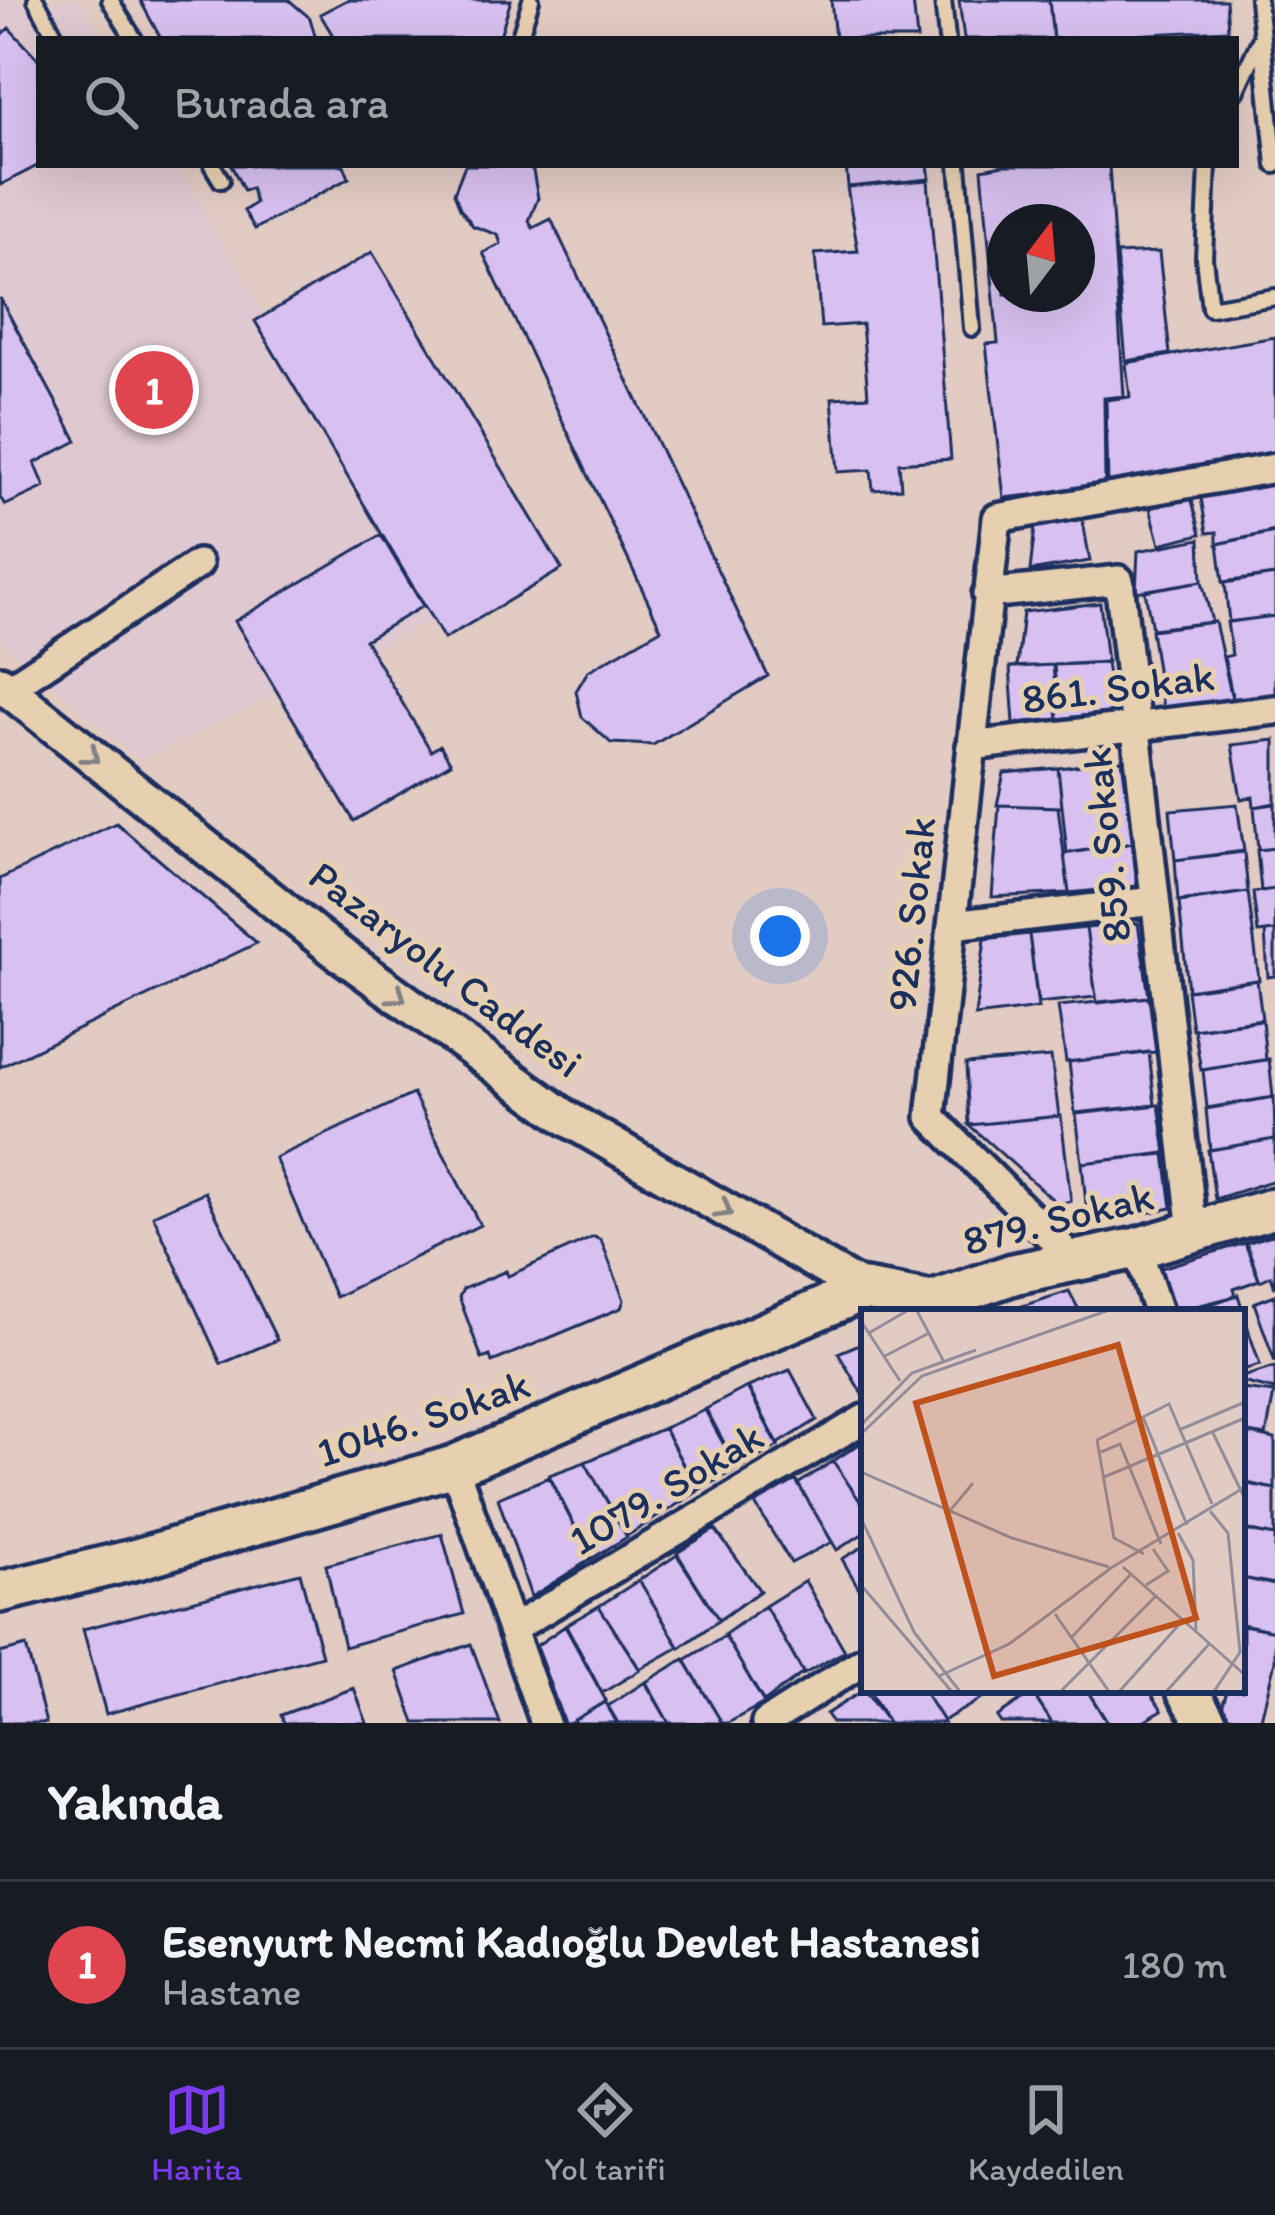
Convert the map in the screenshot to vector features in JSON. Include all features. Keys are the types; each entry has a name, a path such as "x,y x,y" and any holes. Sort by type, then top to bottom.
{"main road":[{"name":"879. Sokak","path":"864,1290 936,1307 1013,1274 1137,1248 1275,1208"},
{"name":"1046. Sokak","path":"0,1592 137,1559 454,1466 864,1290"}],"street":[{"name":"926. Sokak","path":"1075,1261 931,1117 997,518 1275,468"},
{"path":"4,686 198,564"},
{"name":"859. Sokak","path":"987,594 1119,580 1193,1232"},
{"name":"Pazaryolu Caddesi","path":"4,686 336,951 568,1119 864,1290"},
{"name":"861. Sokak","path":"971,746 1275,710"},
{"path":"953,925 1154,901"},
{"path":"1137,1248 1157,1309"},
{"name":"1079. Sokak","path":"512,1629 861,1421"},
{"path":"454,1466 545,1723"},
{"path":"766,1723 861,1663"}],"lane":[{"path":"36,0 55,36"},
{"path":"110,0 132,36"},
{"path":"520,36 531,0"},
{"path":"944,0 947,36"},
{"path":"1258,0 1275,165"},
{"path":"1239,85 1262,35"},
{"path":"214,168 220,180"},
{"path":"958,168 972,328"},
{"path":"1208,168 1204,258 1210,308 1275,297"}],"shaded area":[{"path":"0,0 80,0 101,36 36,36 36,168 179,168 440,616 139,760 0,639"}],"building":[{"path":"140,0 289,0 310,18 315,36 159,36"},
{"path":"347,0 511,0 500,36 333,36 320,14"},
{"path":"831,0 913,0 917,36 835,36"},
{"path":"959,0 1049,0 1053,36 964,36"},
{"path":"1049,0 1226,0 1228,30 1053,36"},
{"path":"9,28 36,57 36,167 0,185 0,37"},
{"path":"232,168 345,168 349,178 255,229 244,211 255,203 251,188 244,191"},
{"path":"464,168 533,171 538,198 529,221 533,228 551,219 768,676 653,745 611,743 582,717 576,691 588,671 661,629 483,253 501,244 498,235 473,226 454,193"},
{"path":"846,168 928,168 930,179 848,187"},
{"path":"1109,168 1124,396 1104,398 1105,487 1004,498 986,344 998,343 995,312 1095,312 1095,204 987,204 987,223 982,169"},
{"path":"928,180 951,459 899,463 901,488 873,490 871,470 838,472 832,398 868,396 862,324 821,327 815,254 858,251 847,187"},
{"path":"372,252 562,569 444,639 255,321"},
{"path":"1159,252 1170,354 1126,361 1116,254"},
{"path":"0,298 77,441 35,463 45,487 6,505 0,498"},
{"path":"1275,337 1275,452 1108,486 1106,400 1130,397 1126,363"},
{"path":"1275,480 1275,531 1217,544 1217,532 1207,533 1200,492"},
{"path":"1191,497 1201,534 1160,544 1150,508"},
{"path":"1081,511 1090,561 1030,571 1036,518"},
{"path":"1275,532 1275,575 1223,582 1218,544"},
{"path":"381,535 423,606 365,640 431,751 440,745 451,763 354,821 235,621"},
{"path":"1200,539 1202,581 1136,592 1138,551"},
{"path":"1275,575 1275,616 1229,622 1225,583"},
{"path":"1202,581 1212,622 1152,629 1145,591"},
{"path":"1100,603 1107,662 1017,667 1023,612"},
{"path":"1275,616 1275,694 1233,700 1224,657 1232,655 1227,622"},
{"path":"1215,622 1232,699 1163,708 1151,630"},
{"path":"1106,663 1114,712 1058,719 1054,665"},
{"path":"1053,665 1058,719 1014,723 1010,667"},
{"path":"1275,740 1275,803 1254,807 1253,797 1241,799 1232,745"},
{"path":"1122,760 1134,843 1067,853 1058,768"},
{"path":"1058,768 1062,807 997,805 1004,773"},
{"path":"1237,804 1244,851 1175,860 1170,810"},
{"path":"1275,804 1275,848 1258,850 1254,807"},
{"path":"999,805 1058,807 1069,893 992,897"},
{"path":"116,823 257,943 0,1067 0,879"},
{"path":"1133,843 1138,886 1069,893 1064,854"},
{"path":"1275,848 1275,889 1261,891 1257,850"},
{"path":"1244,852 1248,892 1178,901 1175,860"},
{"path":"1275,889 1275,931 1258,933 1253,892"},
{"path":"1248,892 1259,980 1188,990 1179,902"},
{"path":"1138,923 1149,997 1097,1003 1086,928"},
{"path":"1086,928 1096,997 1038,1003 1029,934"},
{"path":"1275,931 1275,976 1268,977 1265,932"},
{"path":"1029,934 1038,1008 975,1016 985,939"},
{"path":"1257,980 1262,1019 1192,1029 1187,990"},
{"path":"1149,997 1156,1052 1066,1062 1058,1006"},
{"path":"1262,1020 1266,1060 1201,1070 1194,1029"},
{"path":"1149,1052 1155,1105 1075,1113 1069,1062"},
{"path":"1051,1057 1059,1116 969,1125 966,1064"},
{"path":"1269,1059 1273,1097 1207,1108 1203,1070"},
{"path":"413,1094 480,1225 335,1297 275,1158"},
{"path":"1274,1097 1275,1139 1210,1150 1206,1109"},
{"path":"1159,1105 1166,1153 1082,1163 1076,1114"},
{"path":"1061,1116 1071,1201 1058,1204 969,1125"},
{"path":"1275,1139 1275,1180 1215,1199 1208,1150"},
{"path":"1165,1154 1172,1208 1119,1218 1087,1214 1082,1163"},
{"path":"205,1192 277,1340 221,1364 153,1215"},
{"path":"1275,1234 1275,1288 1271,1276 1260,1281 1246,1243"},
{"path":"594,1237 601,1240 624,1300 621,1308 492,1362 490,1356 482,1359 459,1297 463,1289 506,1271 508,1276"},
{"path":"1245,1243 1259,1280 1234,1289 1236,1296 1172,1309 1161,1268"},
{"path":"1069,1291 1078,1309 1016,1309"},
{"path":"1238,1295 1242,1309 1195,1309"},
{"path":"1275,1295 1275,1362 1254,1303"},
{"path":"1249,1332 1260,1365 1245,1369 1245,1333"},
{"path":"861,1343 861,1392 838,1353"},
{"path":"1275,1367 1275,1390 1245,1383 1245,1376"},
{"path":"790,1370 817,1420 778,1444 748,1387"},
{"path":"747,1387 778,1446 738,1469 706,1409"},
{"path":"1245,1389 1274,1393 1266,1436 1245,1432"},
{"path":"705,1410 737,1469 697,1491 664,1428"},
{"path":"664,1428 697,1492 627,1536 585,1462"},
{"path":"1245,1433 1275,1439 1275,1489 1245,1483"},
{"path":"861,1443 861,1503 833,1461"},
{"path":"833,1461 861,1503 861,1535 837,1550 798,1484"},
{"path":"585,1462 627,1537 591,1559 549,1475"},
{"path":"549,1477 591,1559 531,1597 498,1498"},
{"path":"796,1480 832,1542 791,1563 755,1504"},
{"path":"1245,1484 1275,1489 1275,1536 1245,1530"},
{"path":"715,1529 760,1591 719,1620 677,1553"},
{"path":"1245,1531 1275,1536 1275,1584 1245,1579"},
{"path":"442,1534 464,1614 344,1647 326,1565"},
{"path":"861,1548 861,1592 842,1559"},
{"path":"677,1555 719,1620 680,1648 639,1580"},
{"path":"300,1573 322,1656 106,1714 83,1629"},
{"path":"1245,1579 1275,1585 1275,1631 1245,1625"},
{"path":"639,1580 679,1647 640,1669 599,1606"},
{"path":"805,1581 845,1651 804,1674 765,1606"},
{"path":"599,1606 640,1670 602,1693 566,1625"},
{"path":"765,1606 803,1673 764,1702 724,1635"},
{"path":"1245,1625 1275,1631 1275,1661 1260,1723 1220,1714 1226,1693 1245,1693"},
{"path":"565,1626 606,1701 569,1723 564,1723 536,1646"},
{"path":"725,1636 764,1703 722,1723 685,1660"},
{"path":"471,1644 500,1723 415,1723 397,1671"},
{"path":"26,1646 46,1723 0,1723 0,1653"},
{"path":"684,1659 722,1723 669,1723 646,1682"},
{"path":"645,1682 669,1723 618,1723 608,1706"},
{"path":"354,1688 367,1723 284,1723 281,1715"},
{"path":"861,1692 888,1723 832,1723 826,1714"},
{"path":"871,1693 925,1693 944,1723 888,1723"},
{"path":"925,1693 980,1693 983,1698 943,1721"},
{"path":"1032,1693 1052,1723 1001,1723 997,1717"},
{"path":"1033,1693 1089,1693 1107,1723 1052,1723"},
{"path":"1089,1693 1151,1693 1162,1710 1140,1723 1108,1723"},
{"path":"605,1702 617,1723 569,1723"}],"place":[{"name":"Esenyurt Necmi Kadıoğlu Devlet Hastanesi","path":"154,390"}]}
